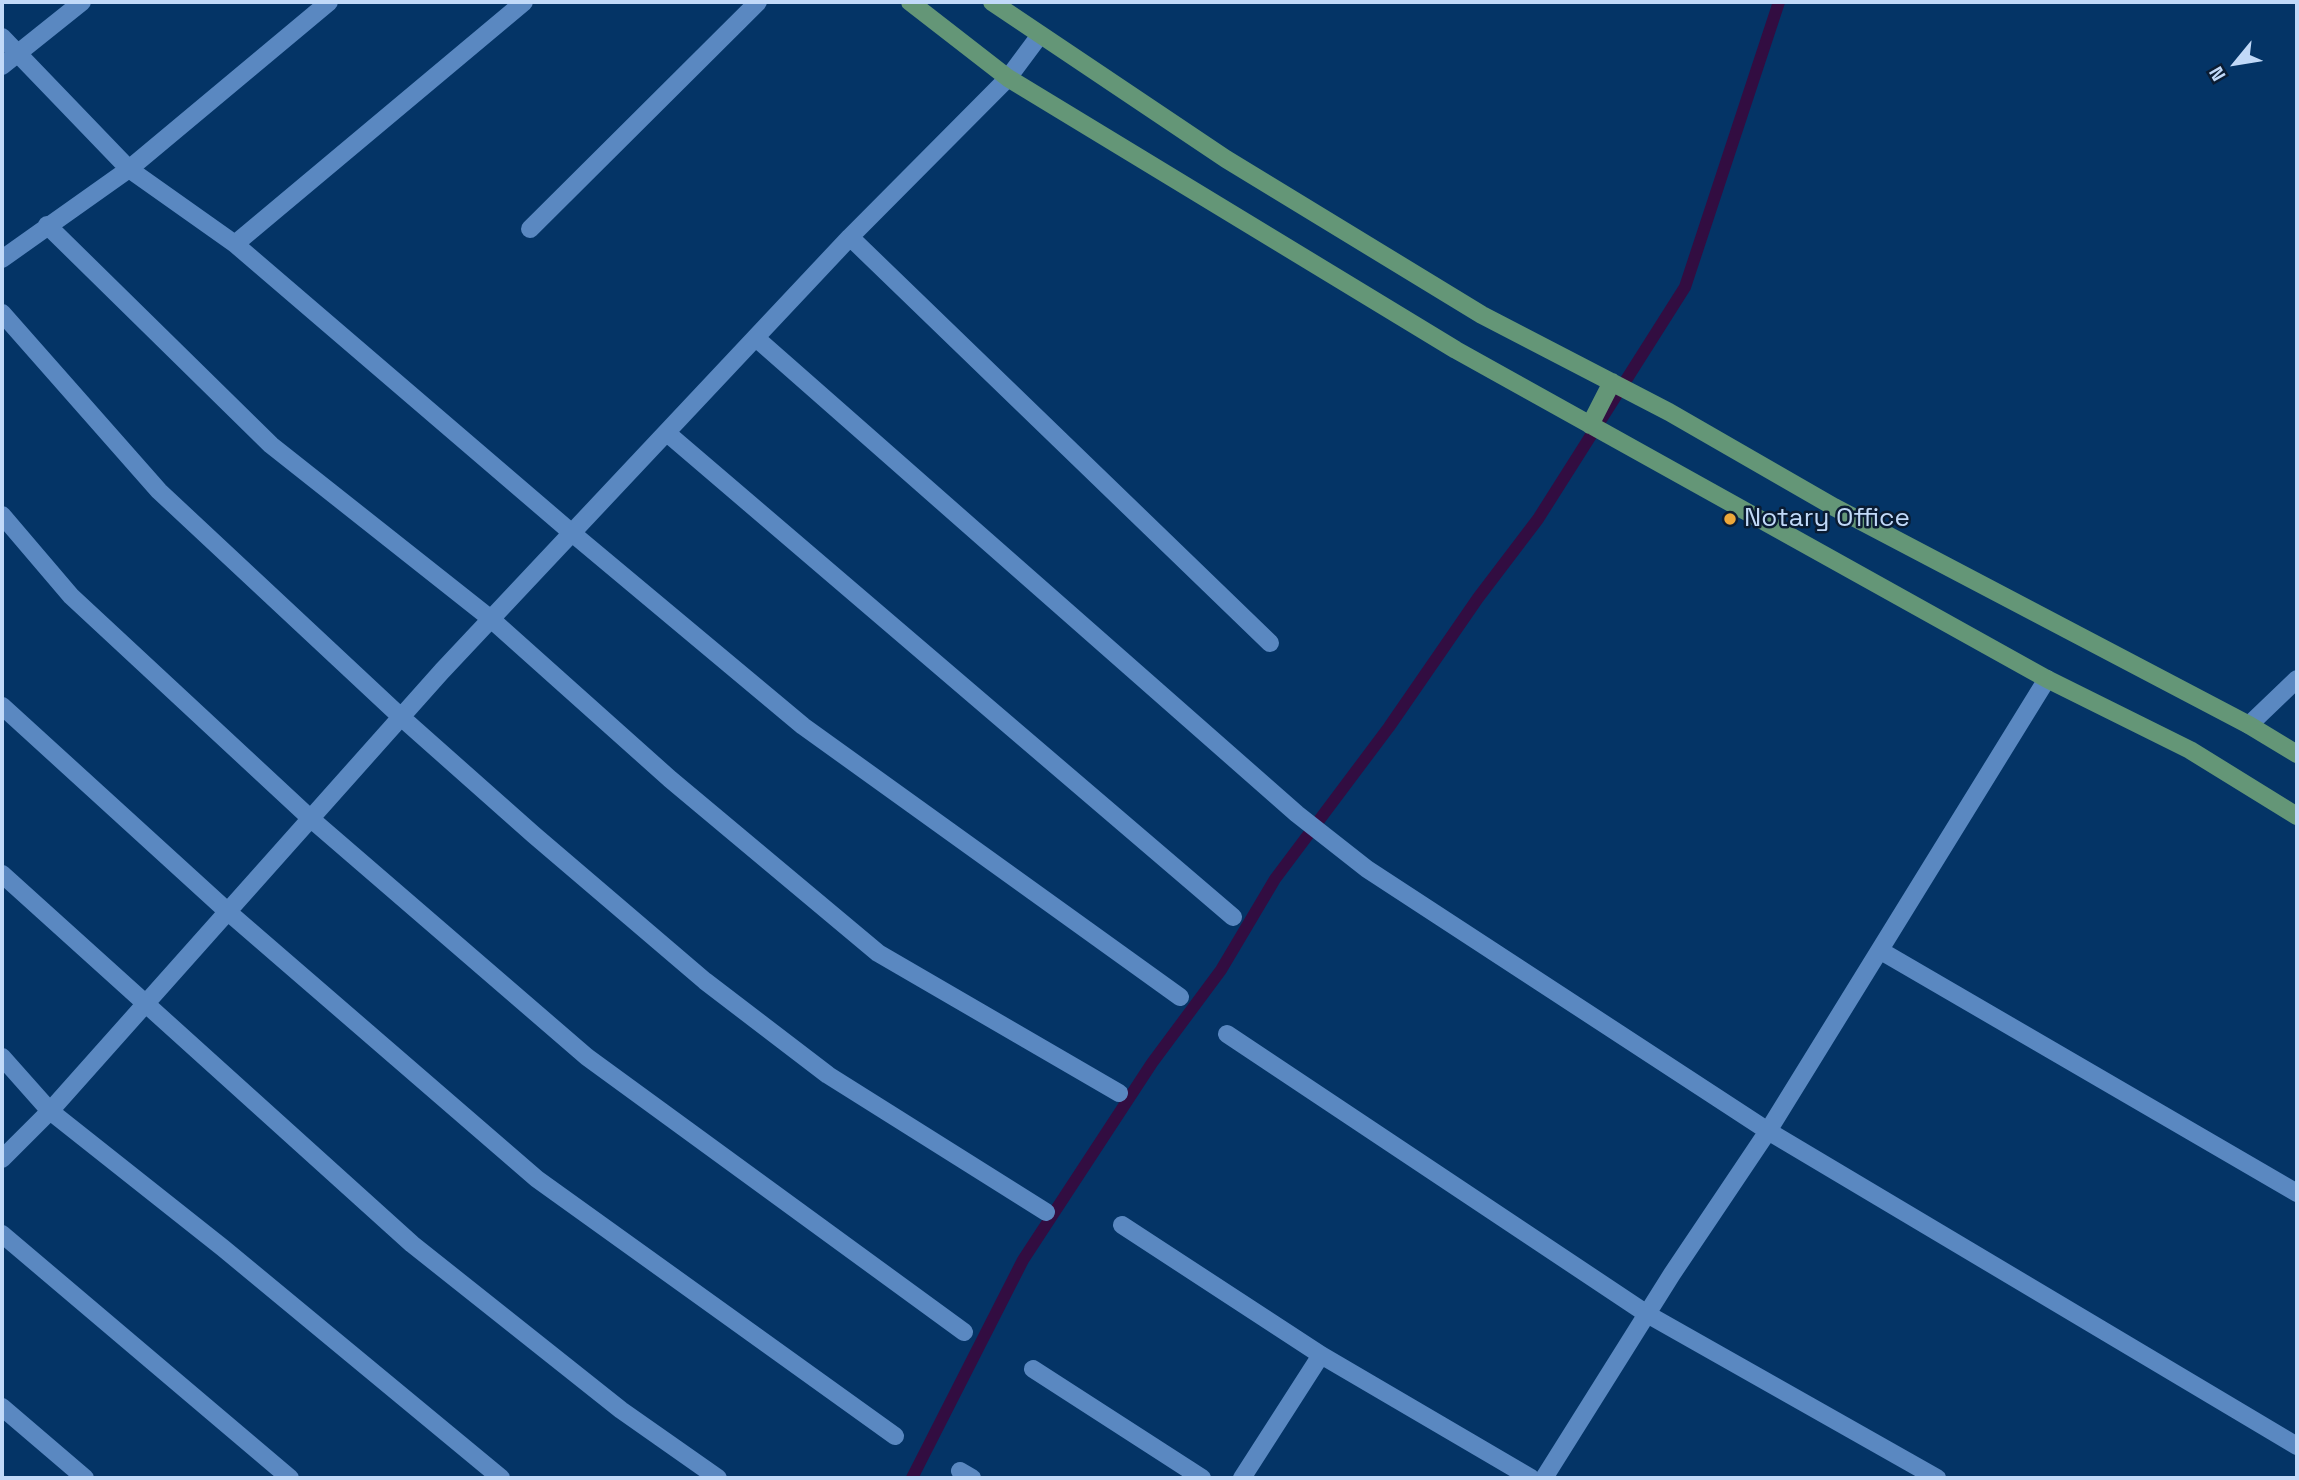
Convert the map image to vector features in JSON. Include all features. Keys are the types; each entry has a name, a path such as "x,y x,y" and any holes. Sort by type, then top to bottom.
{"main road":[{"path":"910,2 1008,78 1376,303 1532,393 2047,679 2190,750 2297,816"},
{"path":"992,2 1297,203 1482,315 1669,412 1834,507 2249,725 2297,754"},
{"path":"1590,425 1612,382"}],"street":[{"path":"2,66 82,2"},
{"path":"2,259 129,169 329,2"},
{"path":"235,244 524,2"},
{"path":"530,229 758,2"},
{"path":"2,1159 50,1111 401,717 850,237 1008,78 1040,35"},
{"path":"2,37 129,169 235,244 572,533 803,726 1180,997"},
{"path":"47,225 271,445 491,620 670,779 878,953 1119,1093"},
{"path":"850,237 1270,643"},
{"path":"2,313 159,491 401,717 705,981 828,1075 1046,1212"},
{"path":"756,338 1297,814 1367,869 1769,1131 2297,1446"},
{"path":"667,433 1233,917"},
{"path":"2,515 71,596 310,818 587,1057 964,1332"},
{"path":"1544,1478 1647,1314 1769,1131 2047,679"},
{"path":"2249,725 2297,679"},
{"path":"2,706 227,911 537,1180 895,1436"},
{"path":"2,874 412,1244 621,1410 718,1478"},
{"path":"1881,951 2297,1193"},
{"path":"1227,1034 1647,1314 1937,1478"},
{"path":"2,1056 50,1111 222,1248 501,1478"},
{"path":"1122,1225 1321,1355 1531,1478"},
{"path":"2,1234 290,1478"},
{"path":"1242,1478 1321,1355"},
{"path":"1032,1368 1202,1478"},
{"path":"2,1407 85,1478"}],"waterway":[{"path":"912,1478 1023,1260 1152,1063 1221,970 1275,879 1389,727 1478,598 1538,519 1685,287 1779,2"}],"place":[{"name":"Notary Office","path":"1730,519"}]}
